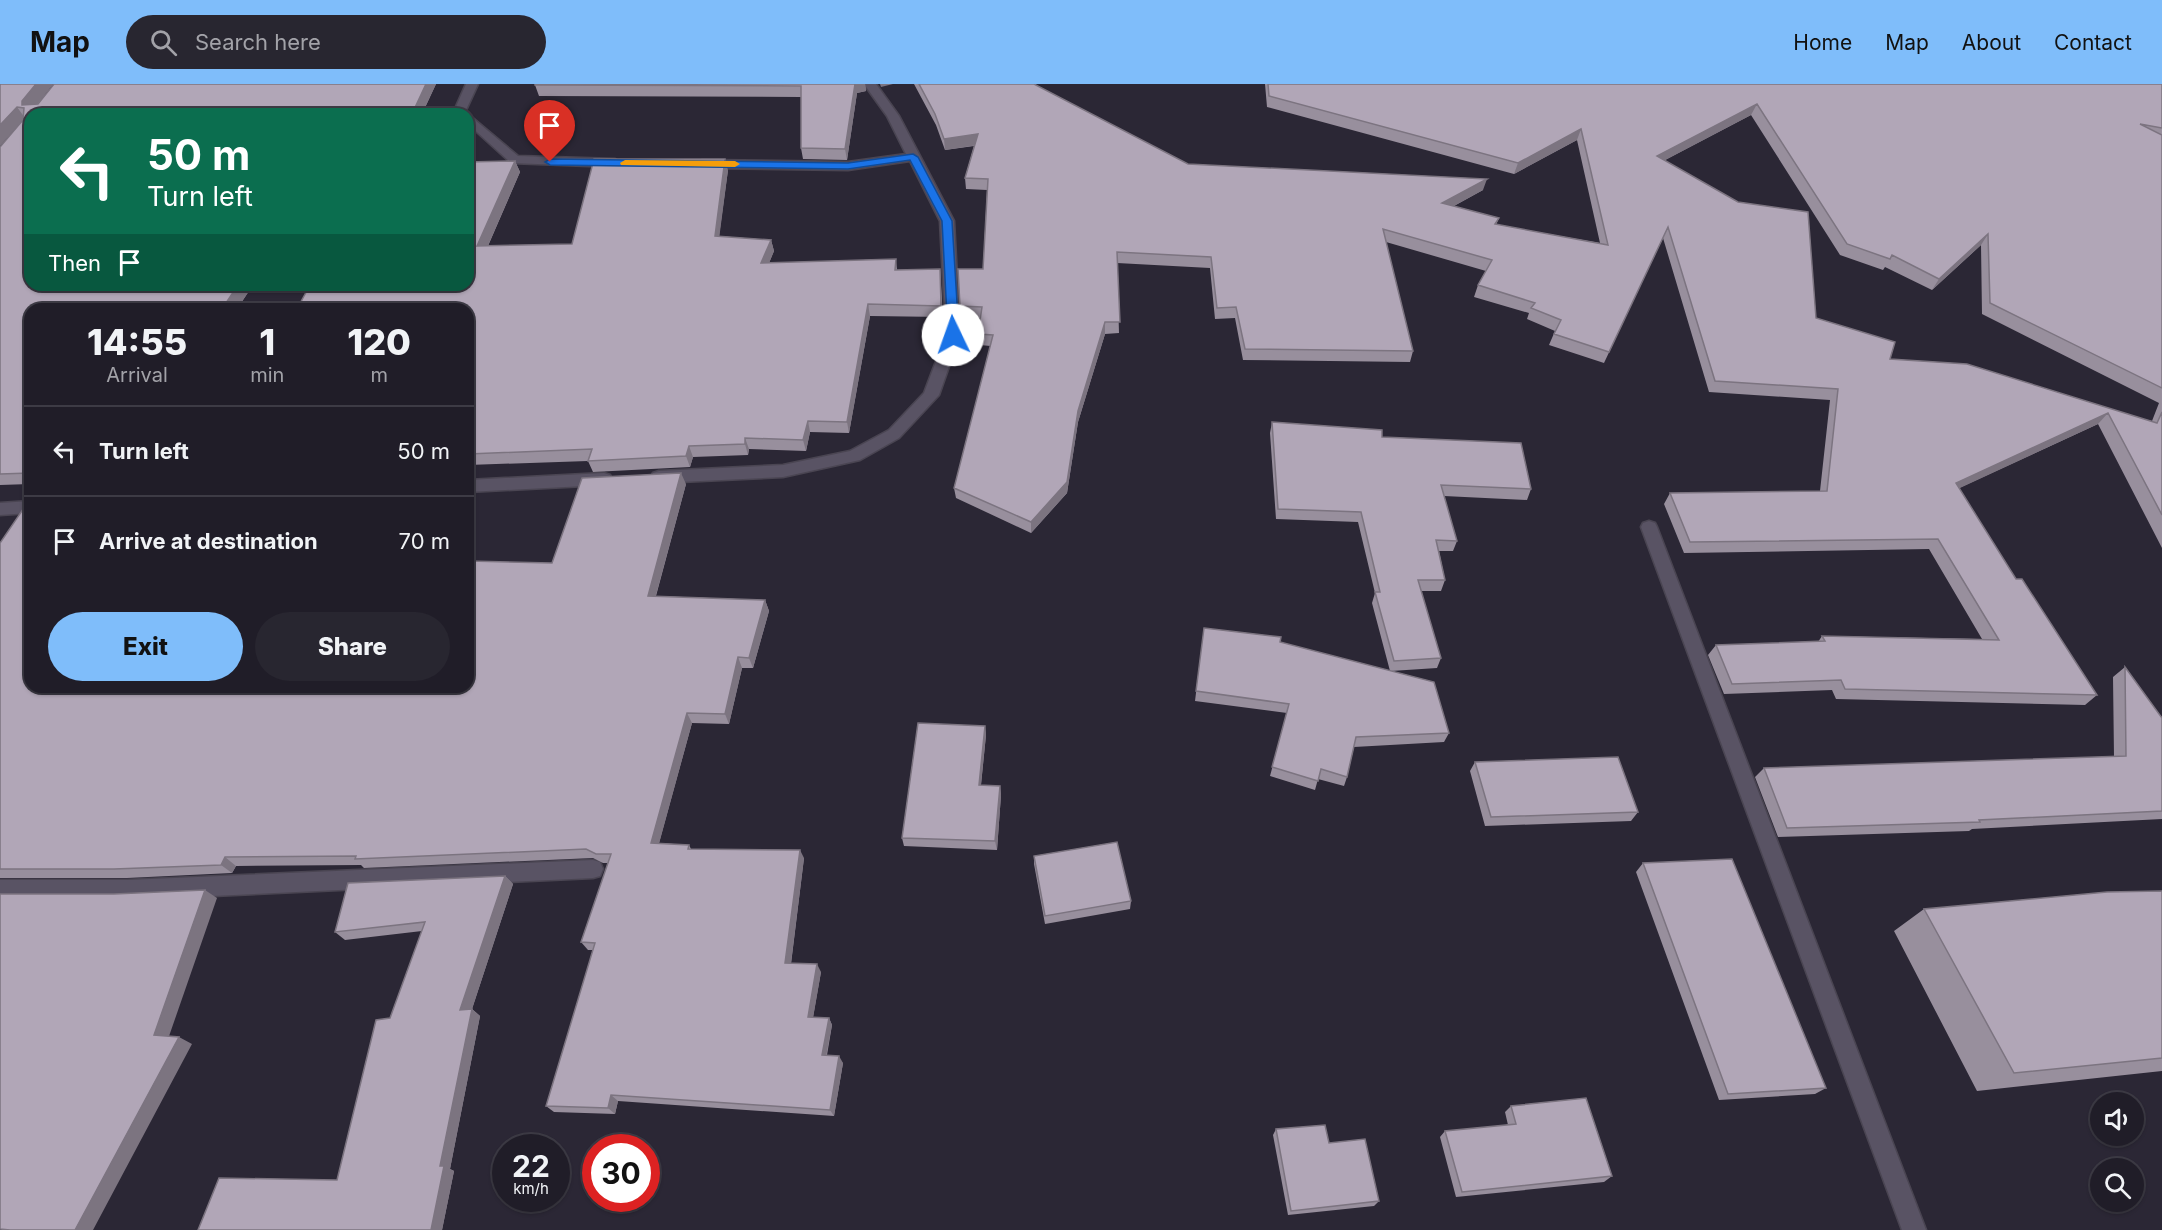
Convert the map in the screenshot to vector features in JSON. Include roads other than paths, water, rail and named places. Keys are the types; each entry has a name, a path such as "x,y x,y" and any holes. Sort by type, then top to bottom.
{"street":[{"path":"461,108 472,84"},
{"path":"643,478 783,471 854,456 894,434 930,394 953,335 947,221 892,116 870,84"},
{"path":"474,123 515,160"},
{"path":"693,164 848,166 913,157"},
{"path":"491,162 515,160 624,163"},
{"path":"474,486 620,479"},
{"path":"0,509 24,507"},
{"path":"1649,527 1914,1230"},
{"path":"0,890 127,890 593,869"}]}
